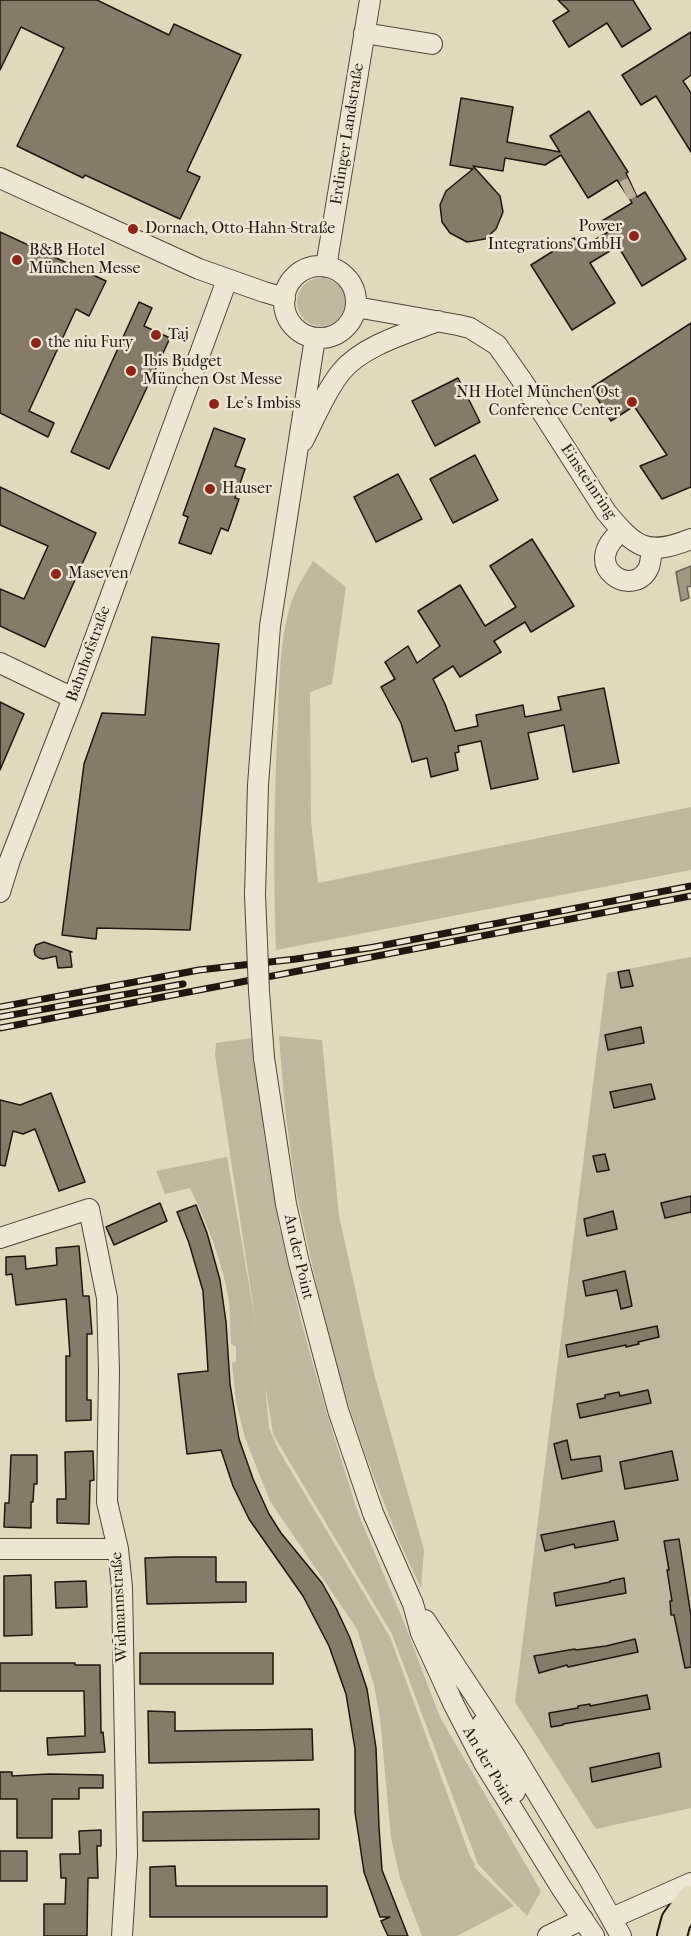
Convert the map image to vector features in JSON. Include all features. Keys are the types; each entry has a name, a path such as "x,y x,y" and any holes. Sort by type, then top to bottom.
{"highway":[{"path":"672,1936 676,1921 691,1900"}],"street":[{"name":"Erdinger Landstraße","path":"326,267 370,0"},
{"path":"364,33 432,44"},
{"path":"0,178 199,269 285,298"},
{"path":"326,267 335,270 349,281 354,289 356,307 354,316 342,331 324,338 315,338 298,330 292,324 287,316 285,298 292,281 299,274 307,269 326,267"},
{"name":"Bahnhofstraße","path":"0,892 227,280"},
{"name":"Einsteinring","path":"356,307 470,328 497,345 606,512 622,531 640,546 652,548 649,566 642,576 631,581 619,579 606,567 605,555 610,544 622,531"},
{"path":"296,454 331,386 343,370 370,349 439,321"},
{"name":"An der Point","path":"315,338 270,626 258,785 255,895 258,981 264,1058 286,1204 312,1317 338,1410 373,1513 413,1604 421,1633 484,1763 583,1919"},
{"path":"652,548 663,548 691,539"},
{"path":"0,663 73,698"},
{"name":"Widmannstraße","path":"0,1238 89,1209 107,1298 109,1371 107,1502 118,1550 122,1587 127,1855 122,1936"},
{"path":"0,1549 118,1550"},
{"name":"An der Point","path":"413,1604 434,1631 453,1664 515,1792 584,1903 583,1919"},
{"name":"An der Point","path":"453,1664 513,1754 610,1932"},
{"path":"548,1936 583,1919 610,1932 691,1883"}],"shaded area":[{"path":"316,278 326,278 338,285 345,297 345,307 338,319 326,326 316,326 301,315 297,307 297,297 308,282"},
{"path":"313,561 346,587 332,684 310,692 311,821 318,883 691,807 691,870 276,950 275,806 281,658 285,626 293,598"},
{"path":"691,566 691,586 687,587 689,598 681,601 676,572"},
{"path":"691,957 691,1808 596,1829 515,1702 607,973"},
{"path":"279,1036 322,1040 339,1216 373,1370 424,1550 421,1588 399,1541 367,1459 339,1377 296,1191 285,1109"},
{"path":"252,1038 265,1141 279,1225 301,1321 358,1513 405,1625 440,1717 541,1891 527,1916 478,1864 392,1634 273,1434 265,1384 269,1428 278,1449 390,1637 470,1856 475,1864 474,1867 514,1906 457,1936 422,1936 400,1878 391,1838 380,1718 374,1685 357,1629 270,1501 245,1438 236,1402 232,1363 236,1361 236,1347 231,1344 229,1302 214,1244 190,1188 165,1194 156,1171 227,1157 257,1331 215,1055 216,1043"}],"building":[{"path":"0,0 97,0 169,35 174,24 241,55 187,171 200,177 180,219 85,175 83,178 17,146 64,48 21,27 0,70"},
{"path":"558,0 633,0 651,29 622,47 607,23 569,47 553,21 569,11"},
{"path":"691,32 691,75 683,81 691,93 691,152 656,96 641,105 622,75"},
{"path":"461,98 513,107 507,142 560,152 550,136 589,111 628,172 626,173 637,197 645,192 686,259 642,286 618,246 590,263 615,303 572,330 531,265 574,238 581,248 608,232 602,221 632,203 617,180 588,198 561,155 545,165 505,158 503,171 473,166 500,196 503,212 496,229 485,239 467,242 450,233 442,222 440,205 446,191 473,169 450,165"},
{"name":"the niu Fury","path":"0,232 106,281 89,316 76,309 29,411 54,423 48,437 0,413"},
{"name":"Ibis Budget München Ost Messe","path":"139,302 152,308 144,326 170,338 109,469 71,452"},
{"path":"691,323 691,487 662,499 640,466 667,455 634,406 611,421 591,388"},
{"path":"458,378 480,422 435,446 412,401"},
{"name":"Hauser","path":"214,428 245,439 235,466 245,469 235,498 239,499 228,531 221,528 211,554 179,543 188,517 183,515"},
{"path":"475,455 498,500 453,523 430,479"},
{"path":"398,474 422,519 376,542 354,497"},
{"name":"Maseven","path":"0,487 96,533 45,647 0,626 0,589 24,599 48,546 0,525"},
{"path":"532,539 574,606 531,632 525,622 494,641 501,652 460,677 453,666 433,679 455,731 478,726 476,715 523,705 525,717 561,710 558,697 604,688 619,763 573,772 564,725 528,733 538,779 491,789 481,741 458,746 459,752 455,753 458,770 431,777 427,758 412,762 401,723 381,687 395,679 385,662 408,646 417,663 440,646 418,611 460,585 485,626 516,607 490,566"},
{"path":"152,637 219,644 190,930 97,928 96,939 62,935 84,764 102,713 145,715"},
{"path":"0,702 24,714 0,770"},
{"path":"44,942 72,952 70,952 72,967 58,968 56,956 43,959 35,955 36,945"},
{"path":"629,970 633,986 621,988 618,972"},
{"path":"641,1027 644,1043 608,1050 605,1035"},
{"path":"651,1084 655,1099 614,1108 610,1092"},
{"path":"51,1093 85,1182 59,1191 35,1129 23,1134 13,1131 5,1166 0,1165 0,1100 20,1105"},
{"path":"605,1154 609,1170 597,1172 593,1156"},
{"path":"691,1196 691,1212 665,1218 661,1203"},
{"path":"160,1203 167,1221 114,1245 106,1227"},
{"path":"196,1205 207,1233 220,1280 226,1322 230,1384 239,1439 253,1479 269,1514 281,1533 322,1583 336,1608 350,1638 367,1689 376,1748 382,1870 408,1936 388,1936 381,1921 390,1917 380,1917 364,1872 355,1812 355,1749 346,1694 329,1646 303,1596 249,1519 233,1486 221,1450 187,1454 178,1374 208,1371 203,1291 177,1212"},
{"path":"613,1211 617,1229 587,1236 584,1219"},
{"path":"79,1246 83,1296 89,1296 92,1334 87,1334 87,1400 91,1400 91,1420 66,1421 66,1356 70,1356 66,1299 16,1305 12,1274 6,1275 6,1257 25,1256 26,1269 57,1265 56,1248"},
{"path":"625,1271 632,1306 621,1309 617,1290 586,1296 583,1281"},
{"path":"657,1326 659,1337 638,1342 639,1344 568,1357 566,1345"},
{"path":"648,1390 651,1403 580,1418 577,1404 605,1398 605,1395 619,1392 620,1396"},
{"path":"567,1440 571,1460 600,1456 602,1471 562,1479 554,1444"},
{"path":"93,1451 94,1480 90,1481 89,1524 57,1523 57,1499 66,1499 65,1452"},
{"path":"672,1451 678,1480 625,1489 620,1462"},
{"path":"11,1455 37,1455 37,1484 34,1484 33,1502 31,1502 31,1528 4,1527 5,1503 9,1503"},
{"path":"614,1521 618,1540 575,1548 574,1544 545,1551 541,1535"},
{"path":"679,1539 691,1616 691,1667 685,1668 674,1615 671,1615 670,1601 672,1601 664,1541"},
{"path":"216,1557 216,1582 246,1582 246,1602 147,1604 145,1558"},
{"path":"31,1575 32,1635 4,1636 4,1576"},
{"path":"624,1578 626,1593 556,1606 554,1593"},
{"path":"86,1581 87,1607 56,1608 55,1582"},
{"path":"635,1639 638,1652 568,1667 567,1665 539,1673 534,1656 606,1646"},
{"path":"140,1653 273,1653 273,1684 140,1684"},
{"path":"0,1663 100,1665 101,1733 103,1732 105,1752 48,1755 47,1738 85,1736 84,1691 0,1691"},
{"path":"647,1695 650,1709 551,1727 549,1713"},
{"path":"148,1711 175,1712 175,1731 312,1729 313,1760 149,1763"},
{"path":"659,1753 661,1767 592,1782 590,1768"},
{"path":"0,1772 12,1772 12,1776 103,1775 103,1788 79,1788 79,1799 52,1799 52,1838 17,1838 17,1799 0,1799"},
{"path":"319,1809 319,1839 143,1841 143,1812"},
{"path":"101,1830 101,1846 97,1846 98,1878 88,1878 87,1936 44,1936 44,1904 65,1904 66,1878 61,1878 60,1854 80,1854 79,1831"},
{"path":"0,1851 27,1851 27,1881 0,1881"},
{"path":"175,1866 176,1886 327,1886 327,1917 150,1917 150,1867"}],"tunnel":[{"path":"624,191 632,187"}],"railway":[{"path":"369,948 691,886"},
{"path":"0,1028 691,896"},
{"path":"0,1007 199,970 375,947"},
{"path":"0,1017 183,984"}],"place":[{"name":"Dornach, Otto-Hahn-Straße","path":"133,229"},
{"name":"Power Integrations GmbH","path":"634,236"},
{"name":"B&B Hotel München Messe","path":"17,260"},
{"name":"Taj","path":"156,335"},
{"name":"the niu Fury","path":"36,343"},
{"name":"Ibis Budget München Ost Messe","path":"131,371"},
{"name":"NH Hotel München Ost Conference Center","path":"632,402"},
{"name":"Le's Imbiss","path":"214,404"},
{"name":"Hauser","path":"210,489"},
{"name":"Maseven","path":"56,574"}]}
